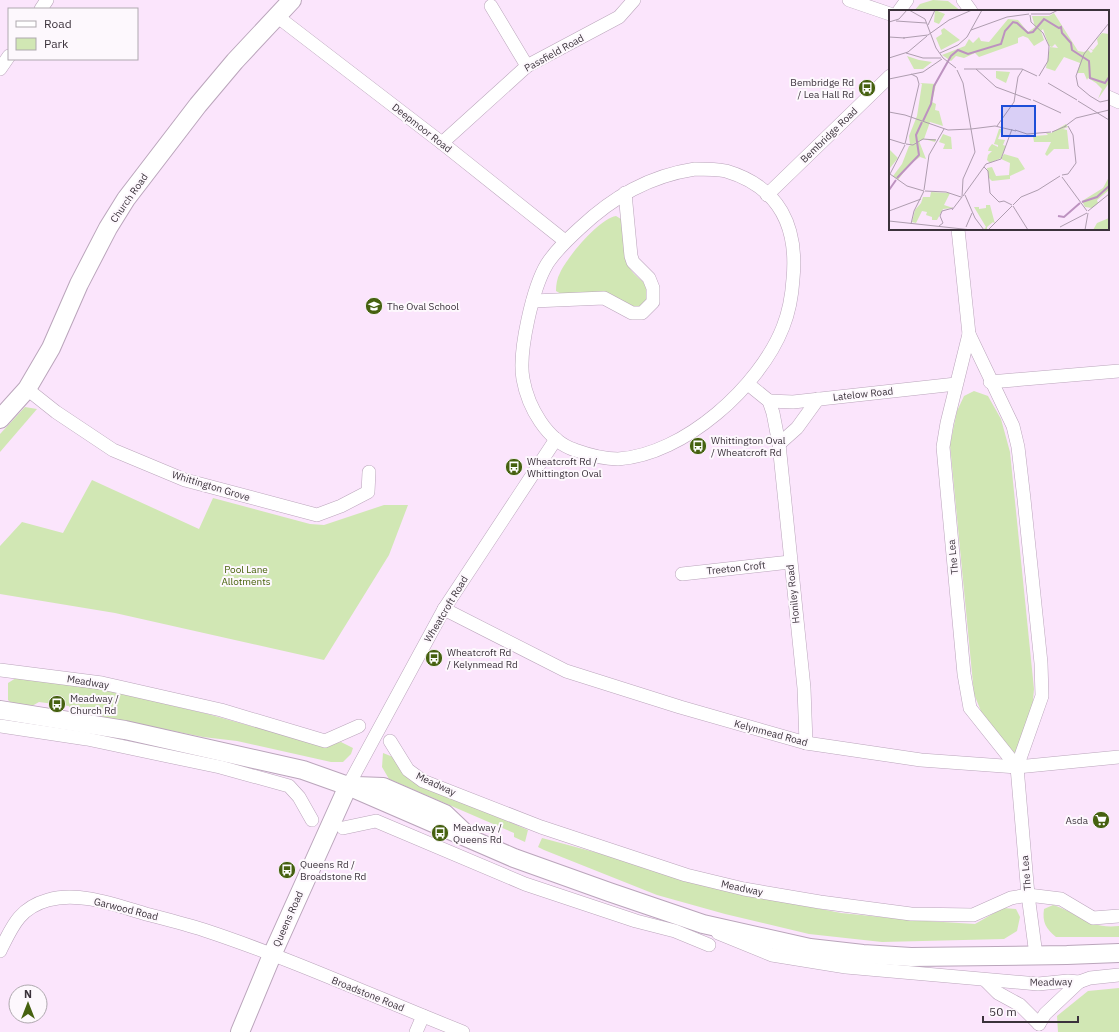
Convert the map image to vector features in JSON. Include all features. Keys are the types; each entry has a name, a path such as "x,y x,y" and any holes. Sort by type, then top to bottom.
{"street":[{"name":"Church Road","path":"0,419 27,389 51,348 79,284 108,228 126,199 198,105 235,61 278,17 292,0"},
{"name":"Passfield Road","path":"442,144 527,66 619,17 634,0"},
{"path":"849,0 889,14"},
{"path":"900,10 907,0"},
{"path":"963,0 970,10"},
{"path":"491,6 527,66"},
{"name":"Deepmoor Road","path":"278,17 565,241"},
{"path":"0,69 8,57"},
{"name":"Bembridge Road","path":"767,195 889,77"},
{"path":"1109,97 1119,102"},
{"path":"695,169 725,171 755,185 777,204 784,215 792,237 794,249 793,282 788,312 783,327 770,352 748,384 703,425 669,444 645,454 618,459 595,456 572,450 556,439 539,420 522,378 523,350 539,279 548,263 565,241 614,199 625,193 661,176 695,169"},
{"path":"533,301 604,298 632,313 642,313 648,309 654,300 653,288 649,278 633,262 631,256 625,193"},
{"name":"The Lea","path":"958,230 969,334 990,382 1013,426 1018,447 1041,663 1042,696 1017,767 1028,895 1036,955"},
{"name":"The Lea","path":"969,334 947,423 943,447 964,674 970,708 1017,767"},
{"path":"990,382 1119,370"},
{"path":"748,384 769,401"},
{"name":"Latelow Road","path":"769,401 793,402 956,384"},
{"name":"Whittington Grove","path":"27,389 56,412 113,450 186,480 317,515 341,506 368,492 369,472"},
{"path":"778,444 797,428 818,399"},
{"name":"Honiley Road","path":"769,401 773,413 778,444 804,688 806,743"},
{"name":"Wheatcroft Road","path":"348,786 444,609 556,439"},
{"name":"Treeton Croft","path":"682,574 790,562"},
{"name":"Kelynmead Road","path":"444,609 566,671 680,707 806,743 921,760 1017,767 1119,757"},
{"name":"Meadway","path":"0,670 102,683 220,710 325,741 359,726"},
{"name":"Meadway","path":"0,710 125,730 222,760 289,786 299,797 312,820"},
{"name":"Meadway","path":"0,726 222,760 303,770 348,786 383,787 445,814 467,838 514,858 772,955 846,967 1038,984 1068,981 1079,982 1090,978 1119,976"},
{"name":"Meadway","path":"390,741 408,770 424,780 541,827 686,875 722,884 820,902 912,914 973,915 1011,898 1028,895 1061,899 1093,918 1119,916"},
{"name":"Queens Road","path":"240,1032 272,954 348,786"},
{"name":"Meadway","path":"343,828 376,821 525,884 636,921 688,924 810,948 863,954 911,957 1119,953"},
{"path":"452,854 467,838"},
{"name":"Garwood Road","path":"0,951 15,920 30,908 47,900 65,897 104,902 180,923 272,954"},
{"name":"Meadway","path":"688,924 709,946"},
{"name":"Broadstone Road","path":"272,954 463,1032"},
{"path":"986,980 998,993 1020,1005 1040,1028 1045,1014 1079,982"},
{"path":"416,1032 423,1016"}],"green space":[{"path":"933,0 948,1 960,10 915,10 920,4"},
{"path":"616,216 621,219 627,262 630,269 646,286 648,292 643,309 563,295 556,291 559,275 577,248 601,224 609,218"},
{"path":"974,391 988,396 1001,419 1010,452 1034,689 1032,713 1022,748 1014,753 1004,752 994,743 974,694 950,445 957,411 964,396"},
{"path":"25,407 37,409 0,452 0,434"},
{"name":"Pool Lane Allotments","path":"92,480 199,529 213,498 310,524 324,525 384,505 408,505 389,555 324,660 115,613 0,594 0,546 22,522 63,533"},
{"path":"16,678 98,688 204,713 323,746 341,742 353,748 351,754 343,762 331,762 237,741 203,737 70,710 69,706 39,702 32,706 12,704 8,700 8,683"},
{"path":"383,753 398,759 405,776 528,830 525,842 514,837 514,833 389,779 382,767"},
{"path":"542,838 766,898 841,913 911,920 975,924 1003,908 1016,909 1020,917 1017,931 1004,939 882,942 809,934 725,914 657,895 544,850 538,847"},
{"path":"1053,905 1091,923 1119,926 1119,937 1056,937 1047,928 1044,921 1044,909"},
{"path":"1119,988 1119,1032 1058,1032 1057,1016 1088,991"}],"place":[{"name":"Bembridge Rd / Lea Hall Rd","path":"867,88"},
{"name":"The Oval School","path":"374,306"},
{"name":"Whittington Oval / Wheatcroft Rd","path":"698,446"},
{"name":"Wheatcroft Rd / Whittington Oval","path":"514,467"},
{"name":"Wheatcroft Rd / Kelynmead Rd","path":"434,658"},
{"name":"Meadway / Church Rd","path":"57,704"},
{"name":"Asda","path":"1101,820"},
{"name":"Meadway / Queens Rd","path":"440,833"},
{"name":"Queens Rd / Broadstone Rd","path":"287,870"}]}
